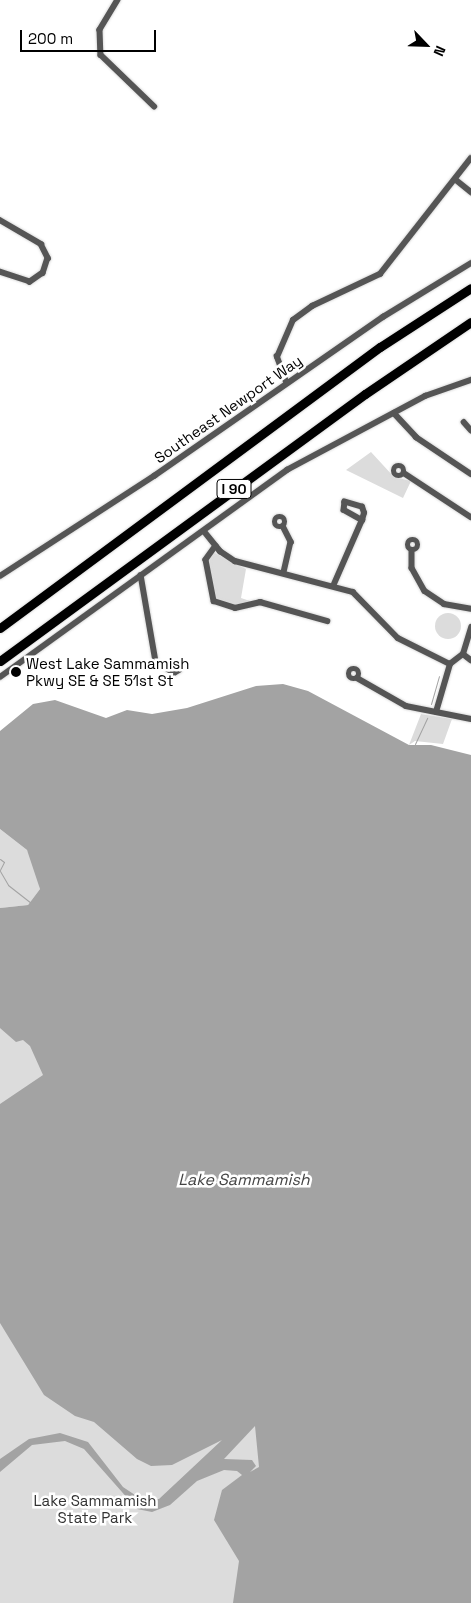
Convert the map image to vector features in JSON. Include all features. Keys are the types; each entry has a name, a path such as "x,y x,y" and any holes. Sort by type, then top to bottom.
{"highway":[{"name":"I 90","path":"0,628 394,338 471,288"},
{"name":"I 90","path":"0,661 372,389 471,322"}],"street":[{"path":"118,0 100,30 101,56 154,106"},
{"path":"286,382 278,357 293,320 306,309 380,274 471,158"},
{"path":"455,179 471,192"},
{"path":"0,220 44,247 48,258 46,269 25,283 0,272"},
{"name":"Southeast Newport Way","path":"0,576 154,476 286,382 471,263"},
{"path":"0,677 288,470 425,396 471,380"},
{"path":"394,413 416,436 471,474"},
{"path":"464,422 471,430"},
{"path":"404,473 471,517"},
{"path":"334,584 362,520"},
{"path":"282,526 291,542 284,573"},
{"path":"204,530 216,546 238,562 334,584 358,596 381,624 408,645 450,664"},
{"path":"216,546 206,560 214,601 235,608 260,602 327,621"},
{"path":"412,550 412,568 424,591 444,604 471,609"},
{"path":"141,575 156,662 165,666"},
{"path":"436,712 450,664 463,654 471,627"},
{"path":"463,654 471,660"},
{"path":"357,678 398,703 471,719"}],"green space":[{"path":"371,452 394,477 411,481 403,498 346,470"},
{"path":"211,551 246,569 241,598 253,602 238,607 212,599 206,562"},
{"path":"448,613 457,617 461,626 457,635 448,639 439,635 435,626 439,617"},
{"path":"421,714 452,719 443,744 415,741 409,745"},
{"path":"0,829 27,850 37,870 40,889 28,905 0,908"},
{"path":"0,970 66,1040 0,1149"},
{"name":"Lake Sammamish State Park","path":"0,1277 270,1408 260,1603 0,1603"}],"water":[{"name":"Lake Sammamish","path":"283,684 308,691 409,745 431,745 471,755 471,1603 233,1603 239,1561 214,1520 222,1490 242,1475 237,1471 224,1470 197,1481 170,1505 152,1512 137,1509 84,1449 65,1441 32,1445 0,1472 0,1459 29,1439 60,1433 88,1442 123,1487 141,1499 159,1499 222,1440 172,1465 151,1466 137,1459 94,1422 75,1416 44,1395 0,1323 0,1104 43,1075 30,1046 23,1040 16,1042 0,1028 0,908 28,905 40,889 27,850 0,829 0,731 33,704 55,700 106,718 127,710 152,714 187,708 256,686","holes":["255,1426 259,1467 250,1472 256,1466 252,1460 224,1459"]}],"waterway":[{"path":"431,704 439,676"},
{"path":"415,744 427,718"},
{"path":"0,859 4,862 0,870"},
{"path":"0,871 8,885 30,902"}],"place":[{"name":"West Lake Sammamish Pkwy SE & SE 51st St","path":"16,672"}]}
